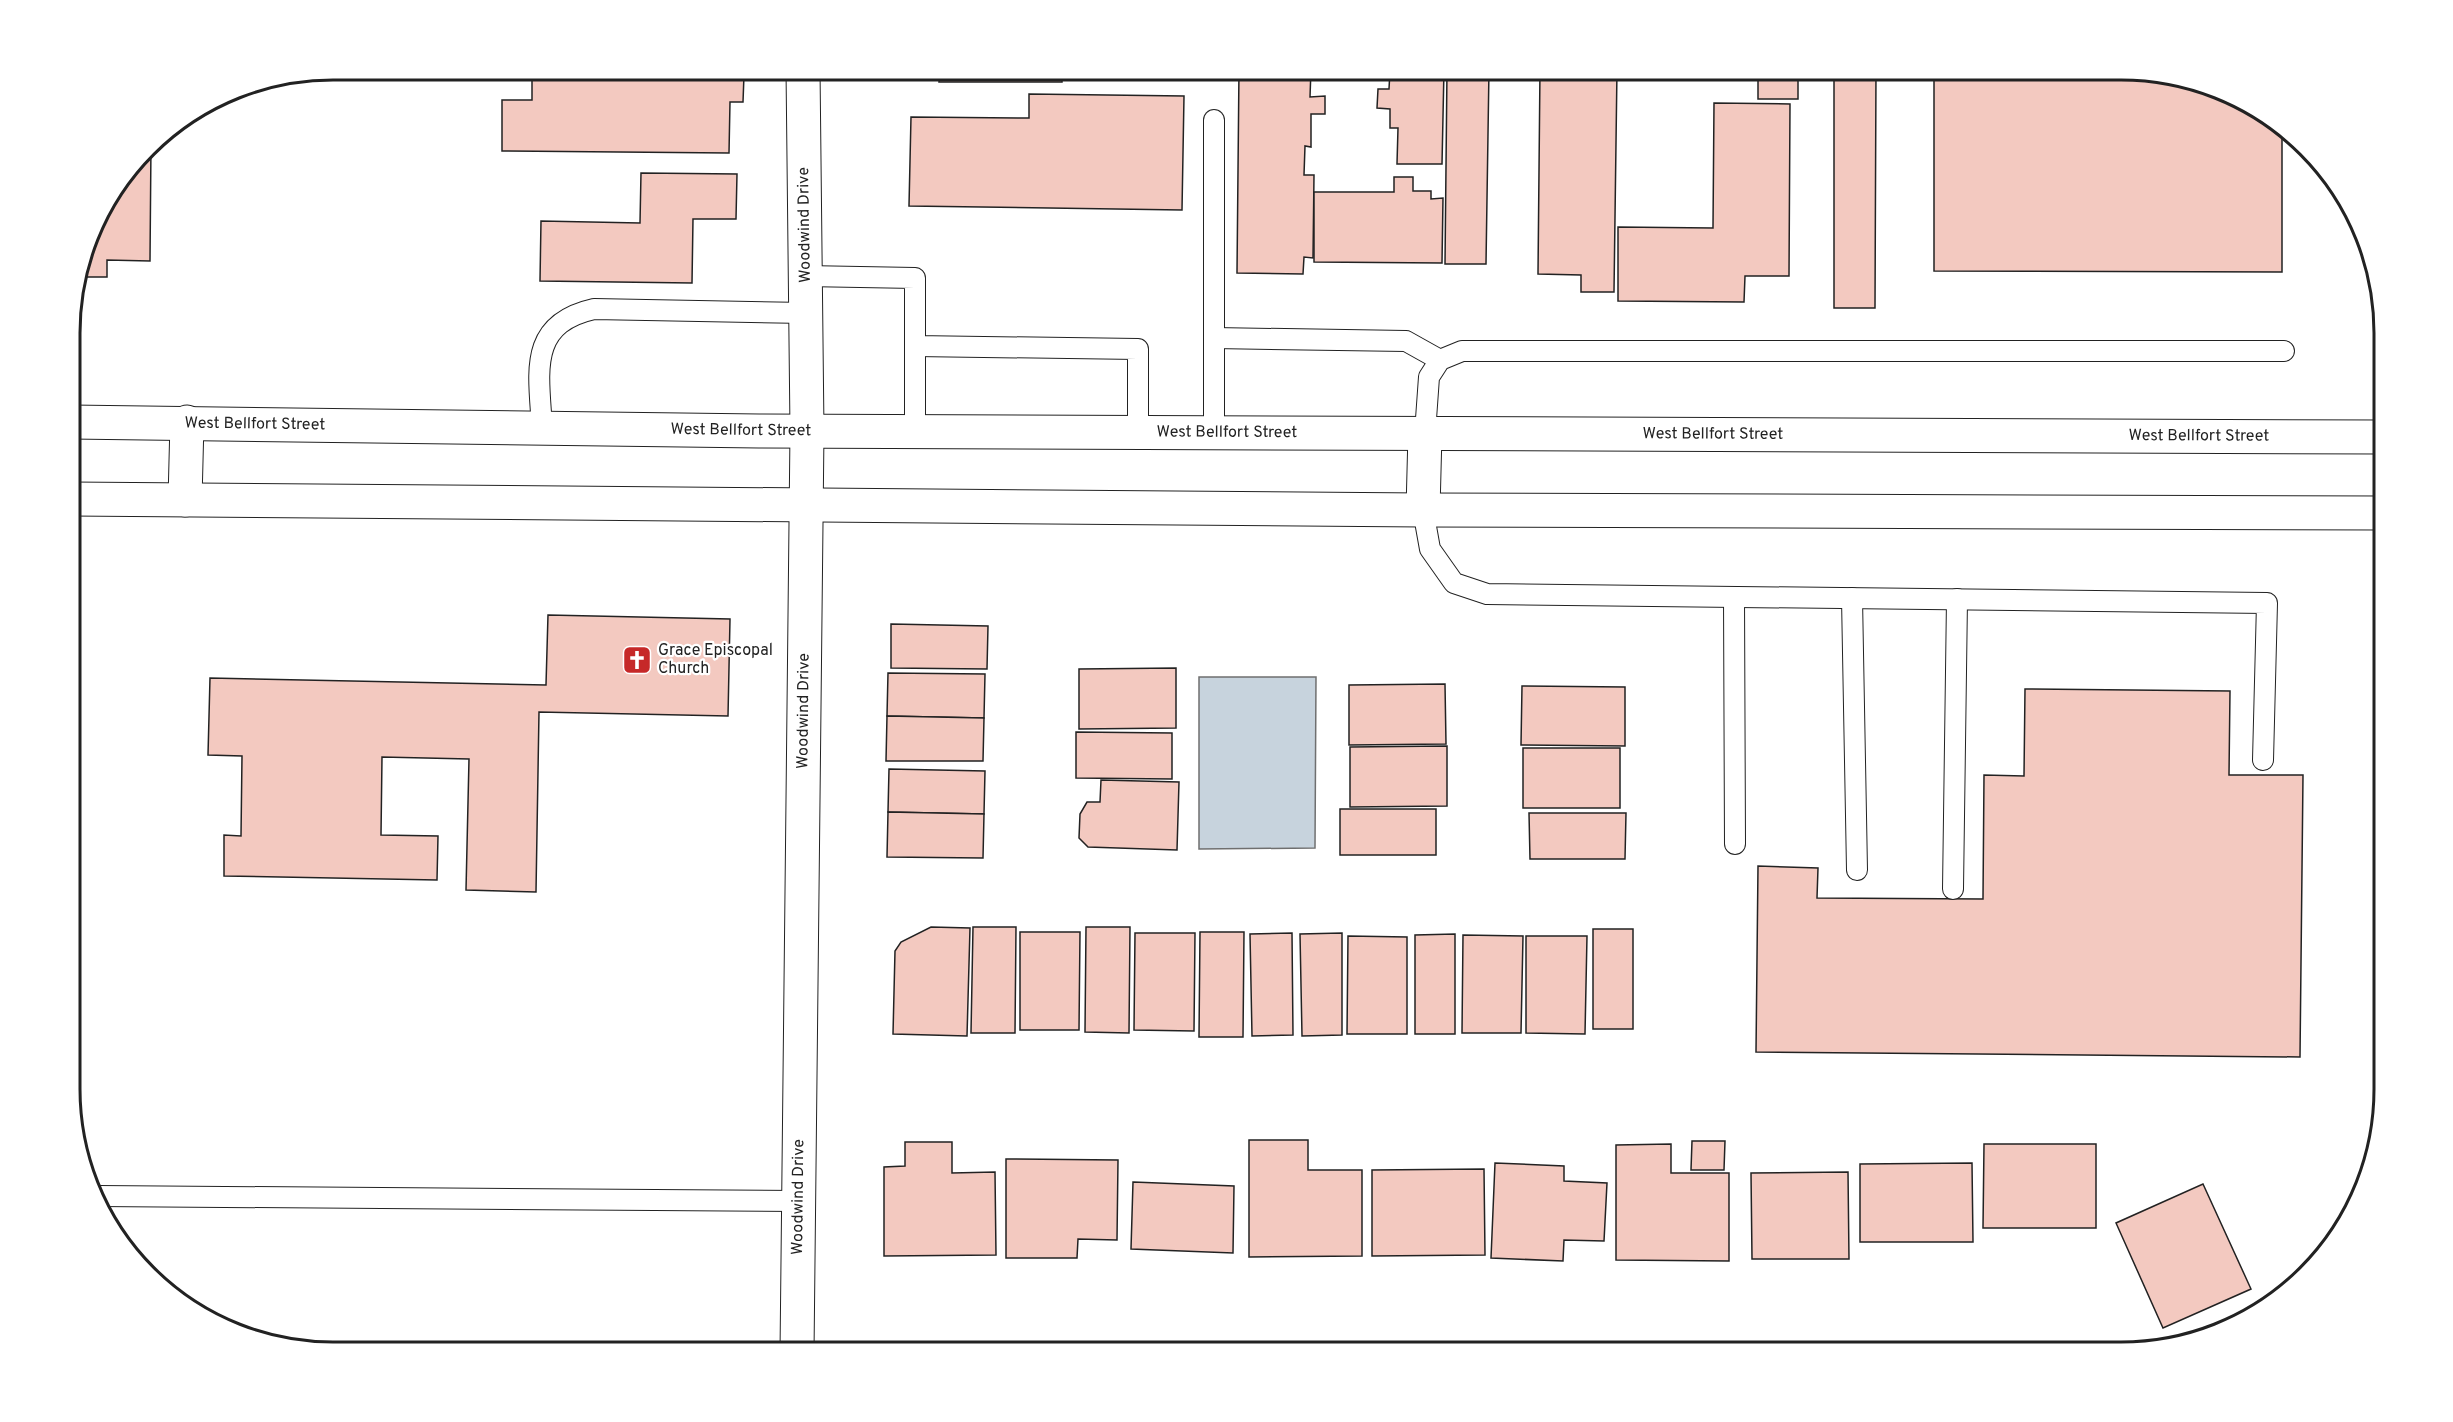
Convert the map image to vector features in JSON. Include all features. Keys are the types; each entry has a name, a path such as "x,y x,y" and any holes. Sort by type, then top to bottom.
{"main road":[{"name":"Woodwind Drive","path":"797,1342 807,505 803,80"},
{"name":"West Bellfort Street","path":"80,422 807,431 2374,437"},
{"path":"186,500 188,422"},
{"path":"1423,510 1425,433"},
{"path":"80,499 1423,510 2374,513"}],"lane":[{"path":"1214,120 1214,432"},
{"path":"806,276 915,278 915,431"},
{"path":"542,429 539,377 541,350 554,328 573,314 594,309 806,313"},
{"path":"1214,338 1406,341 1440,360"},
{"path":"915,346 1138,349 1138,432"},
{"path":"1425,433 1429,377 1440,360 1462,351 2284,351"},
{"path":"1423,510 1430,549 1454,583 1487,594 2267,603 2263,760"},
{"path":"1734,597 1735,844"},
{"path":"1852,598 1857,870"},
{"path":"1953,889 1957,599"},
{"path":"103,1196 799,1201"}],"shaded area":[{"path":"1199,677 1316,677 1315,848 1199,849"}],"building":[{"path":"532,80 744,80 743,102 730,102 729,153 502,151 502,100 532,100"},
{"path":"939,80 1062,80 1062,82 939,82"},
{"path":"1239,80 1311,80 1310,97 1325,96 1325,114 1311,114 1311,147 1305,146 1304,175 1314,175 1313,258 1304,257 1303,274 1237,273"},
{"path":"1390,80 1444,80 1442,164 1397,164 1398,128 1390,128 1390,109 1377,108 1378,89 1389,89"},
{"path":"1447,80 1489,80 1486,264 1445,264"},
{"path":"1540,80 1617,80 1614,292 1581,292 1581,275 1538,274"},
{"path":"1758,80 1798,80 1798,99 1758,99"},
{"path":"1834,80 1876,80 1875,308 1834,308"},
{"path":"1934,80 2137,80 2170,84 2202,93 2233,106 2261,122 2282,138 2282,272 1934,271"},
{"path":"1029,94 1184,96 1182,210 909,206 911,117 1029,118"},
{"path":"1714,103 1790,104 1789,276 1745,276 1744,302 1618,301 1618,227 1713,228"},
{"path":"151,155 150,261 107,260 107,277 86,277 93,251 113,206"},
{"path":"641,173 737,174 736,219 693,219 692,283 540,281 541,221 640,223"},
{"path":"1394,177 1413,177 1413,191 1431,191 1431,199 1443,198 1442,263 1314,262 1314,192 1394,192"},
{"path":"548,615 730,619 728,716 539,712 536,892 466,890 469,759 382,757 381,835 438,836 437,880 224,876 224,835 241,836 242,756 208,755 210,678 546,685"},
{"path":"891,624 988,626 987,669 891,668"},
{"path":"1176,668 1176,728 1079,729 1079,669"},
{"path":"888,673 985,674 984,718 887,716"},
{"path":"1445,684 1446,744 1349,745 1349,685"},
{"path":"1522,686 1625,687 1625,746 1521,745"},
{"path":"2025,689 2230,691 2229,775 2303,775 2300,1057 1756,1052 1758,866 1818,868 1817,898 1983,899 1984,775 2024,776"},
{"path":"887,716 984,718 983,761 886,761"},
{"path":"1076,732 1172,733 1172,779 1076,778"},
{"path":"1447,746 1447,806 1350,807 1350,747"},
{"path":"1523,748 1620,748 1620,808 1523,808"},
{"path":"889,769 985,771 984,814 888,812"},
{"path":"1101,780 1179,782 1177,850 1088,847 1079,838 1080,814 1087,802 1100,802"},
{"path":"1340,809 1436,809 1436,855 1340,855"},
{"path":"888,812 984,814 983,858 887,857"},
{"path":"1529,813 1626,813 1625,859 1530,859"},
{"path":"931,927 970,928 967,1036 893,1034 895,951 901,942"},
{"path":"973,927 1016,927 1015,1033 971,1033"},
{"path":"1086,927 1130,927 1129,1033 1085,1032"},
{"path":"1593,929 1633,929 1633,1029 1593,1029"},
{"path":"1020,932 1080,932 1079,1030 1020,1030"},
{"path":"1200,932 1244,932 1243,1037 1199,1037"},
{"path":"1135,933 1195,933 1194,1031 1134,1030"},
{"path":"1292,933 1293,1035 1252,1036 1250,934"},
{"path":"1342,933 1342,1035 1302,1036 1300,934"},
{"path":"1455,934 1455,1034 1415,1034 1415,935"},
{"path":"1463,935 1523,936 1521,1033 1462,1033"},
{"path":"1348,936 1407,937 1407,1034 1347,1034"},
{"path":"1526,936 1587,936 1585,1034 1526,1033"},
{"path":"1249,1140 1308,1140 1308,1170 1362,1170 1362,1256 1249,1257"},
{"path":"1692,1141 1725,1141 1724,1170 1691,1170"},
{"path":"905,1142 952,1142 952,1173 995,1172 996,1255 884,1256 884,1167 905,1166"},
{"path":"1671,1144 1671,1173 1729,1173 1729,1261 1616,1260 1616,1145"},
{"path":"1984,1144 2096,1144 2096,1228 1983,1228"},
{"path":"1006,1159 1118,1160 1117,1240 1078,1239 1077,1258 1006,1258"},
{"path":"1495,1163 1564,1166 1564,1181 1607,1183 1604,1241 1564,1240 1563,1261 1491,1258"},
{"path":"1972,1163 1973,1242 1860,1242 1860,1164"},
{"path":"1484,1169 1485,1255 1372,1256 1372,1170"},
{"path":"1848,1172 1849,1259 1752,1259 1751,1173"},
{"path":"1133,1182 1234,1186 1233,1253 1131,1249"},
{"path":"2203,1184 2251,1289 2163,1328 2116,1223"}],"place":[{"name":"Grace Episcopal Church","path":"637,660"}]}
